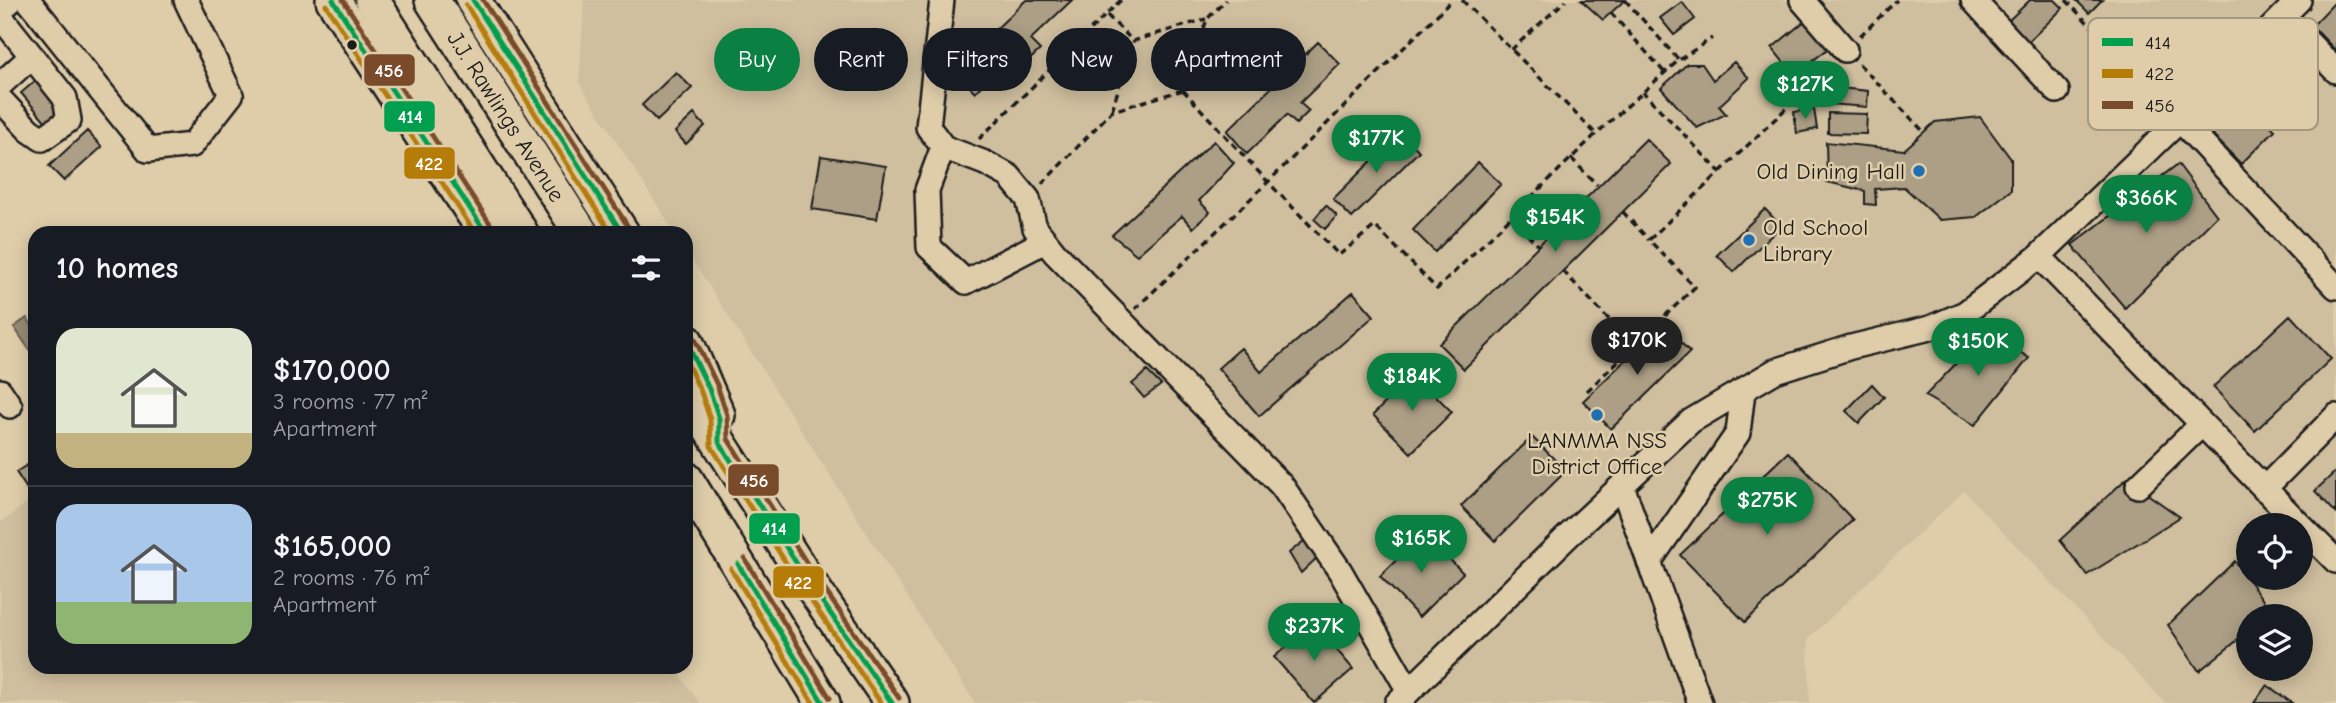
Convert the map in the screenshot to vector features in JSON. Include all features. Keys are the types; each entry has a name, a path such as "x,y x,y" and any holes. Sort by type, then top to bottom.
{"highway":[{"path":"333,0 481,226"},
{"path":"372,0 517,226"},
{"name":"J.J. Rawlings Avenue","path":"432,0 577,226"},
{"path":"473,0 618,226"},
{"path":"693,356 719,418 719,442"},
{"path":"693,402 804,575 892,703"},
{"path":"693,492 824,703"}],"main road":[{"path":"0,7 8,0"}],"lane":[{"path":"28,0 148,150 192,145 230,95 186,0"},
{"path":"942,0 928,127 953,151 1009,176 1028,199 1035,228 1045,241 1282,486 1340,570 1403,697 1691,421 1775,371 1851,347 1930,328 1965,313 2039,256 2170,130"},
{"path":"1802,0 1846,50"},
{"path":"1973,0 2057,92"},
{"path":"0,16 65,97 69,120 42,139 29,130 0,99"},
{"path":"2318,46 2336,71"},
{"path":"0,85 32,56"},
{"path":"2189,130 2336,287"},
{"path":"953,151 927,190 929,247 966,282 1045,241"},
{"path":"2039,256 2288,513"},
{"path":"1649,562 1738,433 1743,391"},
{"path":"2264,489 2336,416"},
{"path":"2138,486 2202,424"},
{"path":"1622,486 1700,703"},
{"path":"2313,538 2336,561"}],"path":[{"path":"953,151 1121,0"},
{"path":"1137,40 1207,19 1227,0"},
{"path":"1121,321 1268,182 1451,0"},
{"path":"1462,0 1595,134"},
{"path":"1511,50 1566,0"},
{"path":"1625,0 1679,61"},
{"path":"1649,240 1897,0"},
{"path":"2067,0 2088,22"},
{"path":"1611,13 1665,72"},
{"path":"1107,15 1120,28"},
{"path":"1204,28 1207,19"},
{"path":"1184,91 1339,255 1375,226 1437,289 1595,134 1665,72 1712,38"},
{"path":"1846,50 1924,132"},
{"path":"1028,199 1112,111 1118,91"},
{"path":"1112,111 1180,91"},
{"path":"1643,92 1720,172"},
{"path":"1571,158 1597,185"},
{"path":"1587,391 1695,287 1623,212"},
{"path":"1510,217 1539,246"},
{"path":"1563,271 1634,346"}],"shaded area":[{"path":"584,0 2336,0 2336,703 2165,703 1964,491 1808,639 1810,703 975,703 693,261 693,226 671,226 579,83"},
{"path":"27,318 28,348 14,327"},
{"path":"28,502 28,674 679,674 700,703 0,703 0,523"}],"building":[{"path":"1026,0 1072,0 1032,38 1032,28 997,28"},
{"path":"1581,0 1625,0 1603,20"},
{"path":"2030,0 2055,0 2063,8 2028,42 2008,21"},
{"path":"2076,0 2102,0 2089,13"},
{"path":"2336,1 2336,51 2318,32 2318,20"},
{"path":"1682,2 1695,19 1674,35 1660,18"},
{"path":"1806,20 1829,48 1794,75 1772,48"},
{"path":"1032,42 1040,50 1032,58"},
{"path":"1318,42 1340,64 1300,103 1309,111 1296,124 1287,115 1247,154 1227,131 1268,91 1306,91 1306,54"},
{"path":"1734,62 1749,78 1719,106 1726,114 1697,128 1661,88 1687,64 1702,64 1713,80"},
{"path":"676,72 692,88 657,121 642,105"},
{"path":"35,81 60,109 46,122 21,93"},
{"path":"1830,87 1868,91 1867,107 1829,104"},
{"path":"1814,109 1817,129 1797,133 1794,112"},
{"path":"1828,113 1867,114 1866,134 1828,133"},
{"path":"694,114 705,126 686,144 675,132"},
{"name":"Old Dining Hall","path":"1980,117 2011,159 2011,190 1976,217 1940,220 1904,187 1875,189 1876,205 1865,204 1865,191 1827,182 1826,142 1904,150 1935,122"},
{"path":"2208,130 2275,130 2241,164"},
{"path":"87,131 102,147 64,181 49,166"},
{"path":"1401,132 1419,151 1352,218 1333,199"},
{"path":"1646,139 1671,164 1464,369 1439,344"},
{"path":"1214,141 1234,163 1199,201 1210,212 1193,228 1182,216 1137,255 1112,235"},
{"path":"821,156 886,166 877,219 812,209"},
{"path":"1478,162 1501,184 1435,252 1413,230"},
{"path":"2178,164 2217,216 2125,308 2072,245"},
{"path":"2178,164 2217,216 2125,308 2072,245"},
{"path":"1326,205 1337,216 1325,229 1314,219"},
{"name":"Old School Library","path":"1765,209 1781,226 1734,272 1717,255"},
{"path":"1353,292 1374,316 1259,416 1218,368 1241,348 1261,372"},
{"path":"2290,315 2331,359 2255,431 2213,387"},
{"path":"1663,324 1690,352 1611,429 1583,401"},
{"path":"1987,331 2029,358 1975,425 1925,396"},
{"path":"1987,331 2029,358 1975,425 1925,396"},
{"path":"1147,371 1161,385 1144,398 1132,384"},
{"path":"1414,374 1452,412 1411,453 1373,415"},
{"path":"1872,384 1884,397 1859,423 1846,411"},
{"path":"1532,437 1566,471 1495,541 1461,506"},
{"path":"1788,452 1853,520 1745,622 1680,555"},
{"path":"28,466 28,490 16,472"},
{"path":"2336,471 2336,513 2315,491"},
{"path":"2126,479 2180,517 2087,575 2060,540"},
{"path":"2126,479 2180,517 2087,575 2060,540"},
{"path":"1424,533 1463,573 1419,617 1380,576"},
{"path":"1305,540 1320,555 1301,573 1289,553"},
{"path":"2235,561 2236,590 2256,590 2266,604 2236,604 2236,641 2199,671 2168,625"},
{"path":"2235,561 2236,590 2256,590 2266,604 2236,604 2236,641 2199,671 2168,625"},
{"path":"1314,623 1353,669 1314,703 1274,657"},
{"path":"2267,685 2292,703 2254,703"},
{"path":"2267,685 2292,703 2254,703"}],"transit line":[{"name":"414","path":"333,0 481,226"},
{"name":"456","path":"343,0 492,226"},
{"name":"414","path":"473,0 618,226"},
{"name":"456","path":"483,0 628,226"},
{"name":"422","path":"326,5 470,226"},
{"name":"422","path":"466,5 607,226"},
{"name":"456","path":"694,337 717,385 727,415 728,439 811,570 899,698"},
{"name":"414","path":"693,356 719,418 719,442 804,575 892,703"},
{"name":"422","path":"693,375 710,419 711,446 797,580 881,703"},
{"name":"456","path":"745,559 830,698"},
{"name":"414","path":"738,564 823,703"},
{"name":"422","path":"731,569 813,703"}],"place":[{"name":"Old Dining Hall","path":"1919,171"},
{"name":"Old School Library","path":"1749,240"},
{"name":"LANMMA NSS District Office","path":"1597,415"}]}
